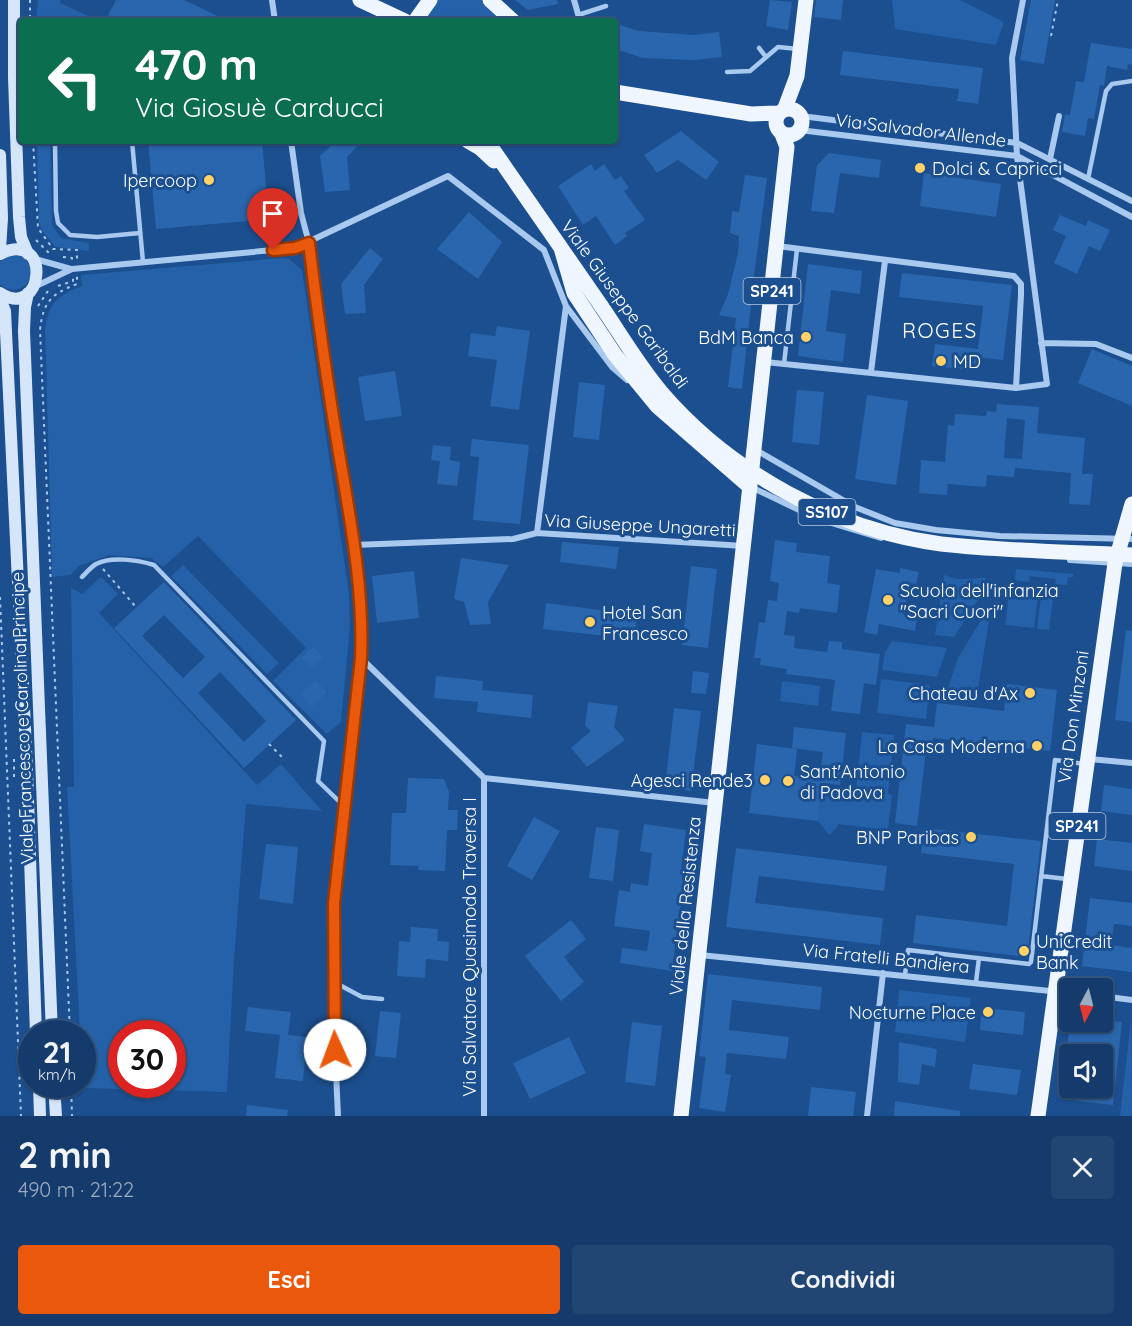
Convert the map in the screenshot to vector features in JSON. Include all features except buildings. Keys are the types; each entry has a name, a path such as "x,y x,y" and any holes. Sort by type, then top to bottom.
{"main road":[{"path":"350,0 374,18"},
{"path":"360,0 402,18"},
{"path":"409,18 430,0"},
{"path":"490,0 510,18"},
{"name":"SP241","path":"755,449 787,147 780,121 797,76 806,0"},
{"path":"618,93 752,114 780,121 792,135 800,123 795,110 780,121"},
{"path":"473,144 510,173"},
{"name":"Viale Giuseppe Garibaldi","path":"489,144 662,392 694,424 736,460 774,485 822,511 882,532 939,543 990,548 1132,555"},
{"path":"503,144 510,173"},
{"path":"561,248 574,293 615,355 657,406 750,487"},
{"name":"Viale della Resistenza","path":"681,1116 755,449"},
{"name":"SP241","path":"1127,538 1132,504"},
{"name":"Via Don Minzoni","path":"1063,978 1070,880 1086,761 1115,563 1127,538"},
{"name":"Via Don Minzoni","path":"1038,1116 1059,1008"}],"street":[{"name":"Viale Francesco e Carolina Principe","path":"14,0 19,217 21,237 38,272 25,307 24,331 51,1020"},
{"path":"272,0 275,18"},
{"path":"574,0 579,18"},
{"path":"764,362 1016,388 1047,384 1017,156 1012,58 1023,0"},
{"path":"1050,159 1059,116"},
{"name":"Via Salvador Allende","path":"800,123 1017,142 1132,201"},
{"name":"Via Salvador Allende","path":"800,123 1017,156 1132,217"},
{"path":"291,144 301,213 309,243 322,355 354,545 363,618 361,658 334,903 338,1116"},
{"path":"0,155 2,218 0,252 14,249 30,256 74,268 295,248 448,176 544,250 566,306 612,367 657,406"},
{"path":"776,246 1014,276 1020,284 1021,294 1016,388"},
{"path":"872,372 885,261"},
{"path":"0,293 12,298 31,291 74,268"},
{"name":"Viale Francesco e Carolina Principe","path":"0,299 5,311 16,534 30,1020"},
{"path":"537,534 566,306"},
{"path":"1041,343 1096,344 1132,358"},
{"path":"755,449 855,507 895,523 936,530 1000,536 1127,538"},
{"path":"750,487 818,519 869,536 923,547 1132,564"},
{"name":"Via Giuseppe Ungaretti","path":"354,545 513,539 537,534 744,546"},
{"path":"361,658 484,778 716,803"},
{"path":"1086,761 1132,763"},
{"name":"Via Salvatore Quasimodo Traversa I","path":"484,778 484,1116"},
{"name":"Via Fratelli Bandiera","path":"700,955 1059,992"},
{"path":"867,1116 883,973"},
{"path":"1113,997 1132,1000"},
{"path":"36,1098 40,1116"},
{"path":"55,1098 56,1116"}],"lane":[{"path":"579,18 606,6"},
{"path":"727,72 750,71 778,47 800,49"},
{"path":"759,48 766,57"},
{"path":"1088,179 1106,91 1112,84 1132,81"},
{"path":"55,144 58,223 70,235 97,237 140,232"},
{"path":"132,144 143,262"},
{"path":"784,364 797,249"},
{"path":"82,577 99,564 113,560 145,562 154,565 324,741 318,781 345,807"},
{"path":"904,975 908,950 1029,964 1031,962 1055,760 1086,761"},
{"path":"1041,876 1070,880"},
{"path":"976,982 979,958"},
{"path":"334,982 362,997 382,999"}],"path":[{"path":"30,0 30,18"},
{"path":"1051,36 1058,0"},
{"path":"33,144 38,228 53,249 77,250 74,268"},
{"path":"32,235 38,244 52,255"},
{"path":"62,256 72,258 77,284 55,292 42,313 40,330 69,1020"},
{"path":"99,564 136,607"},
{"path":"0,597 21,1116"},
{"path":"269,744 285,760"},
{"path":"14,759 15,783"},
{"path":"71,1098 72,1116"}],"shaded area":[{"path":"38,0 61,0 60,3 92,18 36,18"},
{"path":"437,0 483,0 502,18 424,18"},
{"path":"892,0 960,0 1004,22 996,45 895,29"},
{"path":"37,144 50,144 52,225 61,238 89,243 89,251 56,247 42,231 39,222"},
{"path":"19,255 31,269 30,277 22,288 7,289 0,284 0,261 2,258"},
{"path":"289,259 302,270 349,594 350,626 341,722 327,734 273,681 306,648 198,536 163,567 151,558 109,555 79,566 70,575 52,577 45,330 49,313 56,301 82,286 81,275"},
{"path":"183,565 279,663 267,674 171,576"},
{"path":"1016,569 1073,574 1073,577 1068,577 1067,585 1055,584 1056,579 1030,576 1029,582 1015,580"},
{"path":"944,575 957,579 986,578 983,592 954,637 935,635"},
{"path":"101,577 118,594 99,613 257,785 281,764 322,811 246,804 227,1092 186,1091 186,1020 108,1020 108,1089 96,1088 96,1020 79,1020 67,787 74,787 71,588 82,594"},
{"path":"1009,593 1038,596 1034,628 1005,625"},
{"path":"1041,597 1053,598 1049,630 1037,629"},
{"path":"992,602 977,695 947,691 958,658"},
{"path":"892,641 947,648 937,677 882,670 885,652"},
{"path":"881,679 930,685 926,719 877,713"},
{"path":"782,681 820,686 818,706 780,701"},
{"path":"862,732 894,735 888,794 892,795 888,830 838,824 829,835 818,821 822,787 856,790"},
{"path":"899,990 971,998 965,1042 895,1032"},
{"path":"1131,1021 1132,1116 1120,1116"}],"place":[{"name":"Dolci & Capricci","path":"920,168"},
{"name":"Ipercoop","path":"209,180"},
{"name":"BdM Banca","path":"806,337"},
{"name":"MD","path":"941,361"},
{"name":"Scuola dell'infanzia \"Sacri Cuori\"","path":"888,600"},
{"name":"Hotel San Francesco","path":"590,622"},
{"name":"Chateau d'Ax","path":"1030,693"},
{"name":"La Casa Moderna","path":"1037,746"},
{"name":"Agesci Rende3","path":"765,780"},
{"name":"Sant'Antonio di Padova","path":"788,781"},
{"name":"BNP Paribas","path":"971,837"},
{"name":"UniCredit Bank","path":"1024,951"},
{"name":"Nocturne Place","path":"988,1012"}],"district":[{"name":"ROGES","path":"940,330"}],"route":[{"path":"273,250 295,248 309,243 322,355 354,545 363,618 361,658 334,903 335,1050"}]}
